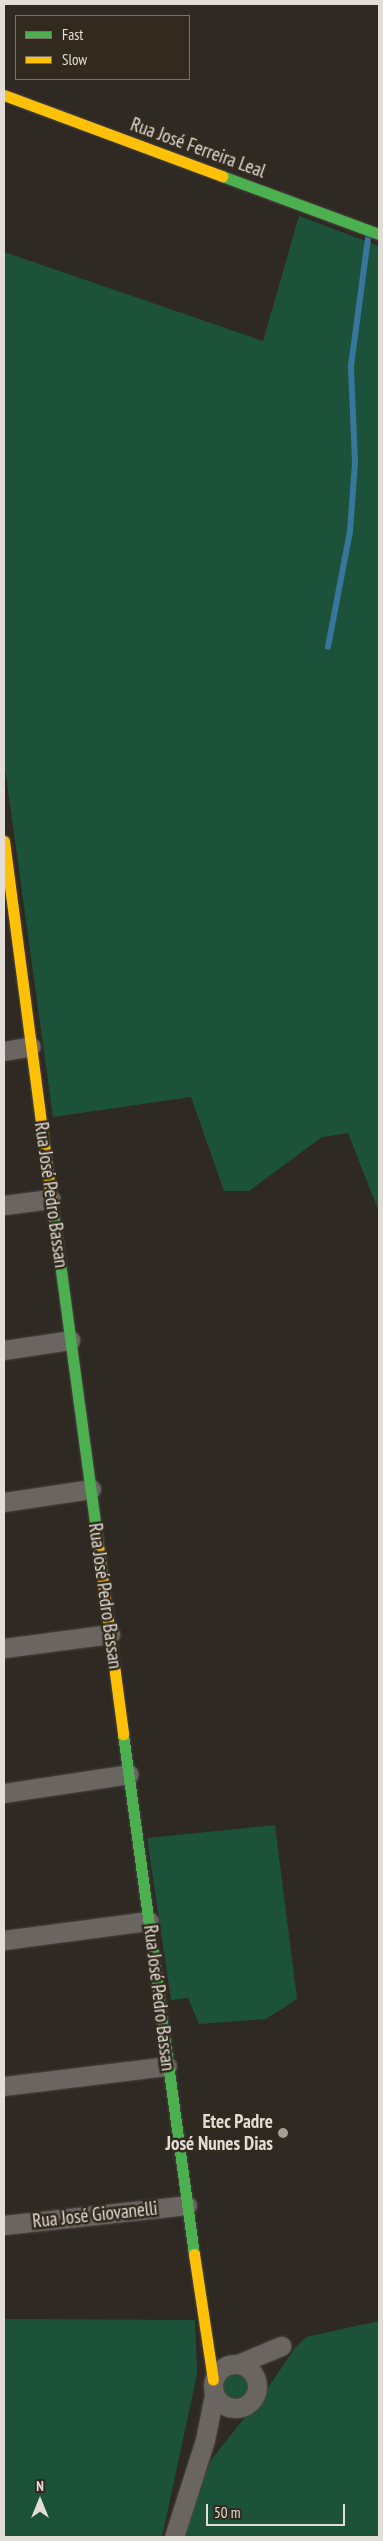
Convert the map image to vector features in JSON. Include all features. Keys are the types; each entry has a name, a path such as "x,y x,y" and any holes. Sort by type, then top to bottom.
{"street":[{"name":"Rua José Ferreira Leal","path":"4,95 379,234"},
{"name":"Rua José Pedro Bassan","path":"4,842 8,897 31,1046 187,2205 209,2351 221,2377"},
{"path":"4,1051 31,1046"},
{"path":"4,1205 51,1199"},
{"path":"4,1350 70,1340"},
{"path":"4,1502 91,1489"},
{"path":"4,1648 110,1634"},
{"path":"4,1793 129,1774"},
{"path":"4,1940 149,1921"},
{"path":"4,2086 168,2066"},
{"name":"Rua José Giovanelli","path":"4,2225 187,2205"},
{"path":"174,2537 206,2440 221,2377 281,2346 258,2385 254,2400 241,2408 232,2409 225,2407 221,2377"},
{"path":"221,2377 252,2371 258,2385"},
{"path":"206,2440 232,2409"}],"green space":[{"path":"299,216 379,246 379,1212 348,1133 322,1137 249,1191 224,1191 191,1097 53,1117 4,761 4,252 263,341"},
{"path":"275,1825 297,1999 266,2019 199,2024 188,1998 171,2000 147,1838"},
{"path":"4,2319 195,2320 197,2374 162,2537 4,2537"},
{"path":"379,2321 379,2537 185,2537 193,2502 211,2460 265,2392 295,2348 306,2337"},
{"path":"236,2371 247,2375 251,2386 247,2397 236,2401 225,2397 221,2386 225,2375"}],"waterway":[{"path":"328,647 350,532 355,463 351,366 368,238"}],"traffic: fast":[{"path":"222,176 379,234"},
{"path":"52,1204 97,1538"},
{"path":"123,1734 194,2254"}],"traffic: slow":[{"path":"4,95 222,176"},
{"path":"4,841 52,1204"},
{"path":"97,1538 123,1734"},
{"path":"194,2254 213,2380"}],"place":[{"name":"Etec Padre José Nunes Dias","path":"283,2133"}]}
